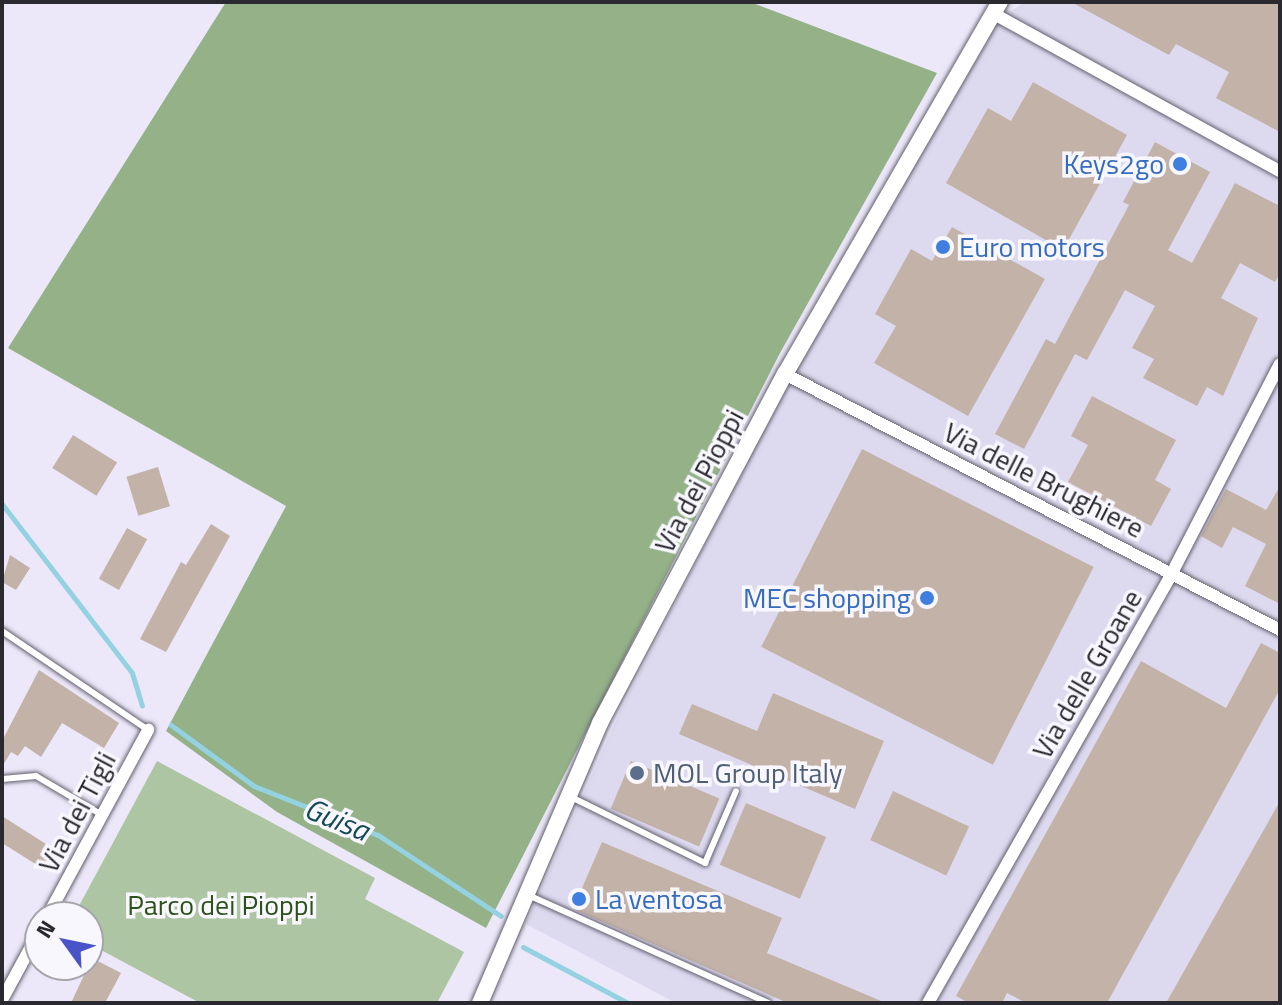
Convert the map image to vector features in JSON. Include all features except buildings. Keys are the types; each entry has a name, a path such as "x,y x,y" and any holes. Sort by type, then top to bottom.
{"street":[{"path":"997,8 1280,171"},
{"name":"Via dei Pioppi","path":"480,1003 566,795 785,374 997,8"},
{"name":"Via delle Groane","path":"928,1003 1172,573 1280,364"},
{"name":"Via delle Brughiere","path":"785,374 1280,630"},
{"name":"Via dei Tigli","path":"56,901 148,730"},
{"path":"2,1000 24,959"}],"lane":[{"path":"2,631 148,730"},
{"path":"2,779 36,776 102,815"},
{"path":"566,795 705,863 736,791"},
{"path":"525,893 768,1003"}],"shaded area":[{"path":"1026,2 1280,2 1280,1003 676,1003 526,924 621,709 778,402 1001,16"}],"green space":[{"path":"226,2 750,2 937,73 780,353 486,928 277,812 166,731 286,506 8,348"},
{"name":"Parco dei Pioppi","path":"157,761 375,878 365,899 464,952 437,1003 200,1003 104,952 104,901 82,901"}],"waterway":[{"name":"Guisa","path":"2,504 132,673 142,705"},
{"name":"Guisa","path":"171,725 254,786 378,835 501,916"},
{"name":"Guisa","path":"523,947 628,1003"}],"place":[{"name":"Keys2go","path":"1180,164"},
{"name":"Euro motors","path":"943,247"},
{"name":"MEC shopping","path":"927,598"},
{"name":"MOL Group Italy","path":"637,773"},
{"name":"La ventosa","path":"579,899"}]}
